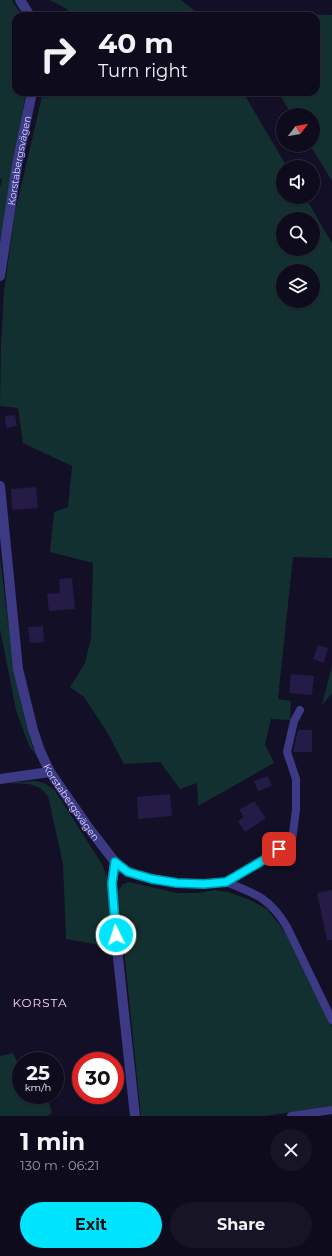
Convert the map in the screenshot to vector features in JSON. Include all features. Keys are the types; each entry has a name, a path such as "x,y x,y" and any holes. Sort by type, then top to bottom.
{"street":[{"path":"20,0 28,12"},
{"name":"Korstabergsvägen","path":"0,276 17,165 31,96"},
{"name":"Korstabergsvägen","path":"0,486 18,669 33,730 40,751 50,772 88,827 115,862"},
{"path":"0,779 50,772"},
{"path":"115,862 112,883 116,940 135,1116"}],"lane":[{"path":"115,862 128,872 152,879 177,883 204,884 226,882 267,858 292,840 296,810 296,779 288,752 294,721 300,710"},
{"path":"226,882 260,896 279,914 287,927 332,1020"},
{"path":"291,1116 332,1110"}],"green space":[{"path":"0,0 12,0 20,12 12,12 12,96 25,96 0,242 0,187 2,180 0,178"},
{"path":"50,0 181,0 195,12 68,12 67,9"},
{"path":"320,15 332,15 332,181 314,152 320,152 320,108 288,108 280,96 320,96"},
{"path":"42,96 245,96 276,148 276,152 278,152 283,160 276,160 276,204 309,204 314,212 276,212 276,256 320,256 320,223 332,243 332,558 293,557 278,699 291,701 290,720 271,719 265,744 274,763 198,806 197,783 180,789 160,762 124,764 107,732 84,697 70,687 85,663 91,638 93,563 50,552 54,512 68,507 72,466 23,443 18,408 0,406 4,291 15,212"},
{"path":"0,558 17,682 35,754 29,746 16,710 0,629"},
{"path":"332,666 332,693 322,705"},
{"path":"35,781 44,783 54,789 102,864 107,876 113,947 66,939 63,864 48,796 40,788 29,784 6,783"},
{"path":"129,882 177,893 199,893 214,890 228,892 248,899 267,909 285,932 332,1027 332,1106 265,1116 141,1116 118,891 123,884"},
{"path":"12,1053 12,1104 49,1104 52,1113 47,1116 0,1116 0,1056"}],"building":[{"path":"15,415 17,426 6,428 5,416"},
{"path":"36,487 38,508 12,510 11,489"},
{"path":"72,578 75,609 49,611 47,594 60,593 59,579"},
{"path":"43,626 44,642 30,643 28,627"},
{"path":"318,645 328,648 324,663 313,659"},
{"path":"291,674 314,676 312,695 289,693"},
{"path":"298,730 312,730 312,752 293,752"},
{"path":"268,776 272,786 258,791 254,781"},
{"path":"170,794 172,816 138,819 137,797"},
{"path":"254,801 266,818 245,832 238,821 244,817 239,810"},
{"path":"332,890 332,940 327,940 317,893"}],"district":[{"name":"KORSTA","path":"40,1003"}],"route":[{"path":"116,935 112,883 115,862 128,872 152,879 177,883 204,884 226,882 267,858 279,849"}]}
